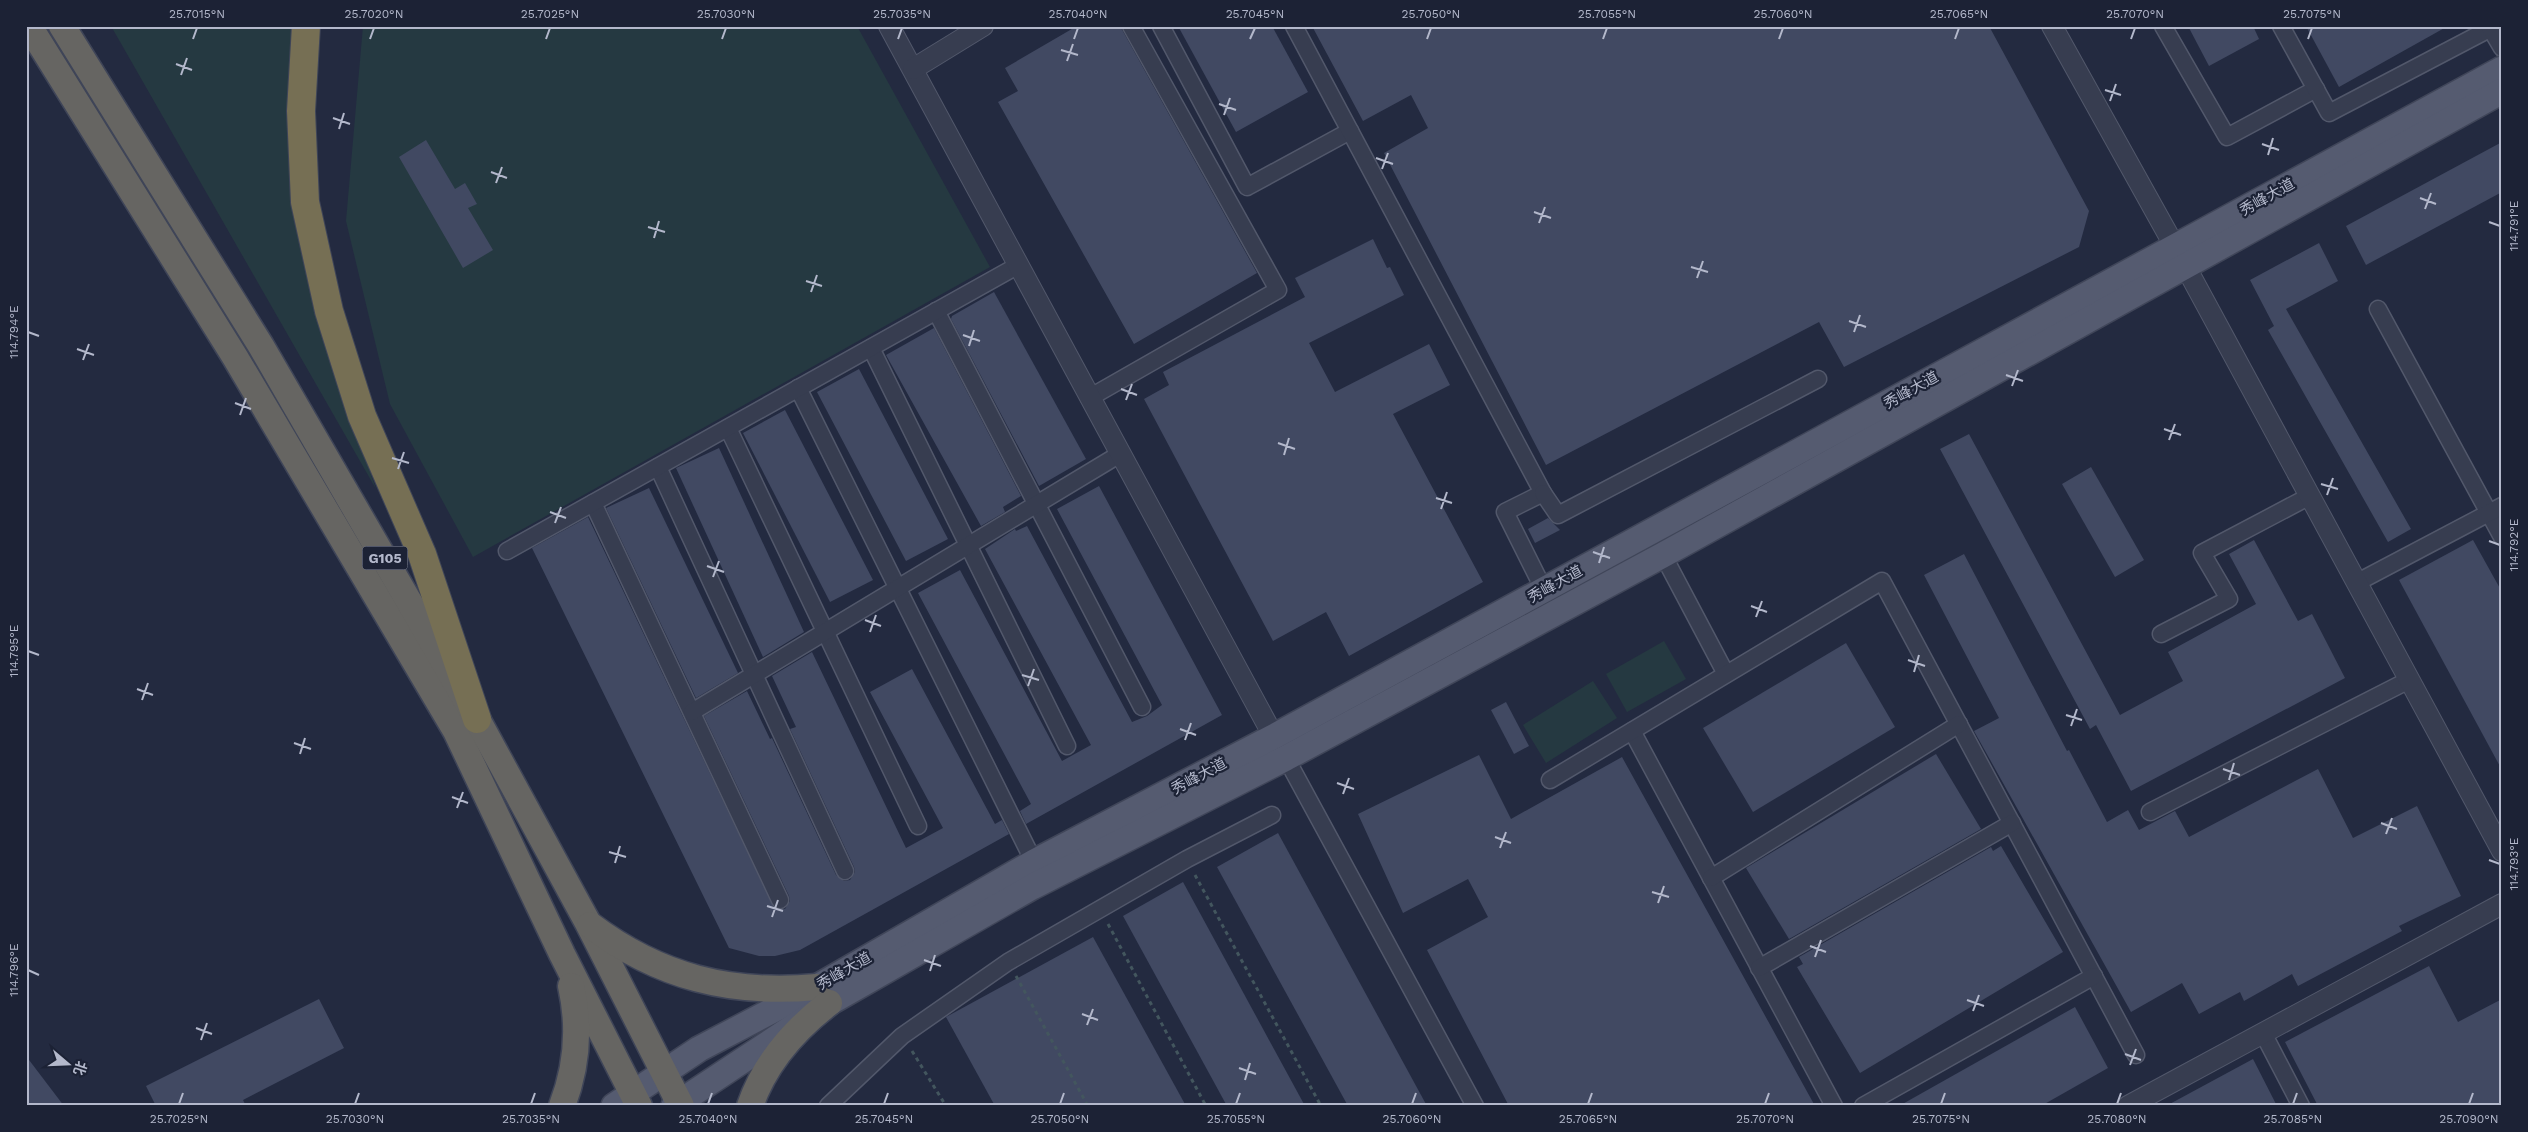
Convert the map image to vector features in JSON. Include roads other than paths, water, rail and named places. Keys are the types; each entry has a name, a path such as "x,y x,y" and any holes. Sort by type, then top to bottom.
{"highway":[{"name":"G105","path":"62,26 261,346 477,719 588,924 678,1105"},
{"path":"306,26 301,111 305,202 329,311 362,416 422,554 477,719"},
{"name":"G105","path":"29,28 235,357 456,731 562,954 628,1101"},
{"path":"588,924 608,939 653,964 702,981 823,995"},
{"path":"562,954 574,1000 576,1024 572,1072 562,1106"},
{"path":"750,1106 763,1075 776,1054 823,995"}],"main road":[{"name":"秀峰大道","path":"628,1101 663,1072 699,1049 823,995 1286,758 1663,554 2502,69"},
{"name":"秀峰大道","path":"678,1105 823,995 1034,862 1275,736 1544,590 2180,256 2502,91"}],"street":[{"path":"889,26 1017,266 1275,736 1475,1106"},
{"path":"913,69 983,26"},
{"path":"1089,398 1278,290 1131,26"},
{"path":"1161,26 1247,187 1350,131"},
{"path":"1294,26 1543,493 1558,515 1818,379"},
{"path":"2052,26 2180,256 2502,851"},
{"path":"2164,26 2227,138 2316,89"},
{"path":"2281,26 2329,112 2492,27 2502,48"},
{"path":"507,551 1017,266"},
{"path":"2378,309 2495,510 2502,537"},
{"path":"936,311 1142,707"},
{"path":"871,348 1067,746"},
{"path":"798,388 1034,862"},
{"path":"728,428 918,826"},
{"path":"692,712 1120,454"},
{"path":"658,467 845,871"},
{"path":"1543,493 1505,512 1544,590"},
{"path":"2162,634 2229,599 2202,553 2310,496"},
{"path":"593,503 780,900"},
{"path":"2356,583 2495,510"},
{"path":"1663,554 1726,674"},
{"path":"1550,780 1882,581 2136,1055"},
{"path":"2150,812 2409,680"},
{"path":"1711,878 1959,724"},
{"path":"1632,731 1834,1106"},
{"path":"828,1106 902,1036 1008,962 1187,859 1272,815"},
{"path":"1759,968 2012,823"},
{"path":"2128,1106 2502,904"},
{"path":"1863,1106 2094,976"},
{"path":"2263,1033 2301,1106"}]}
